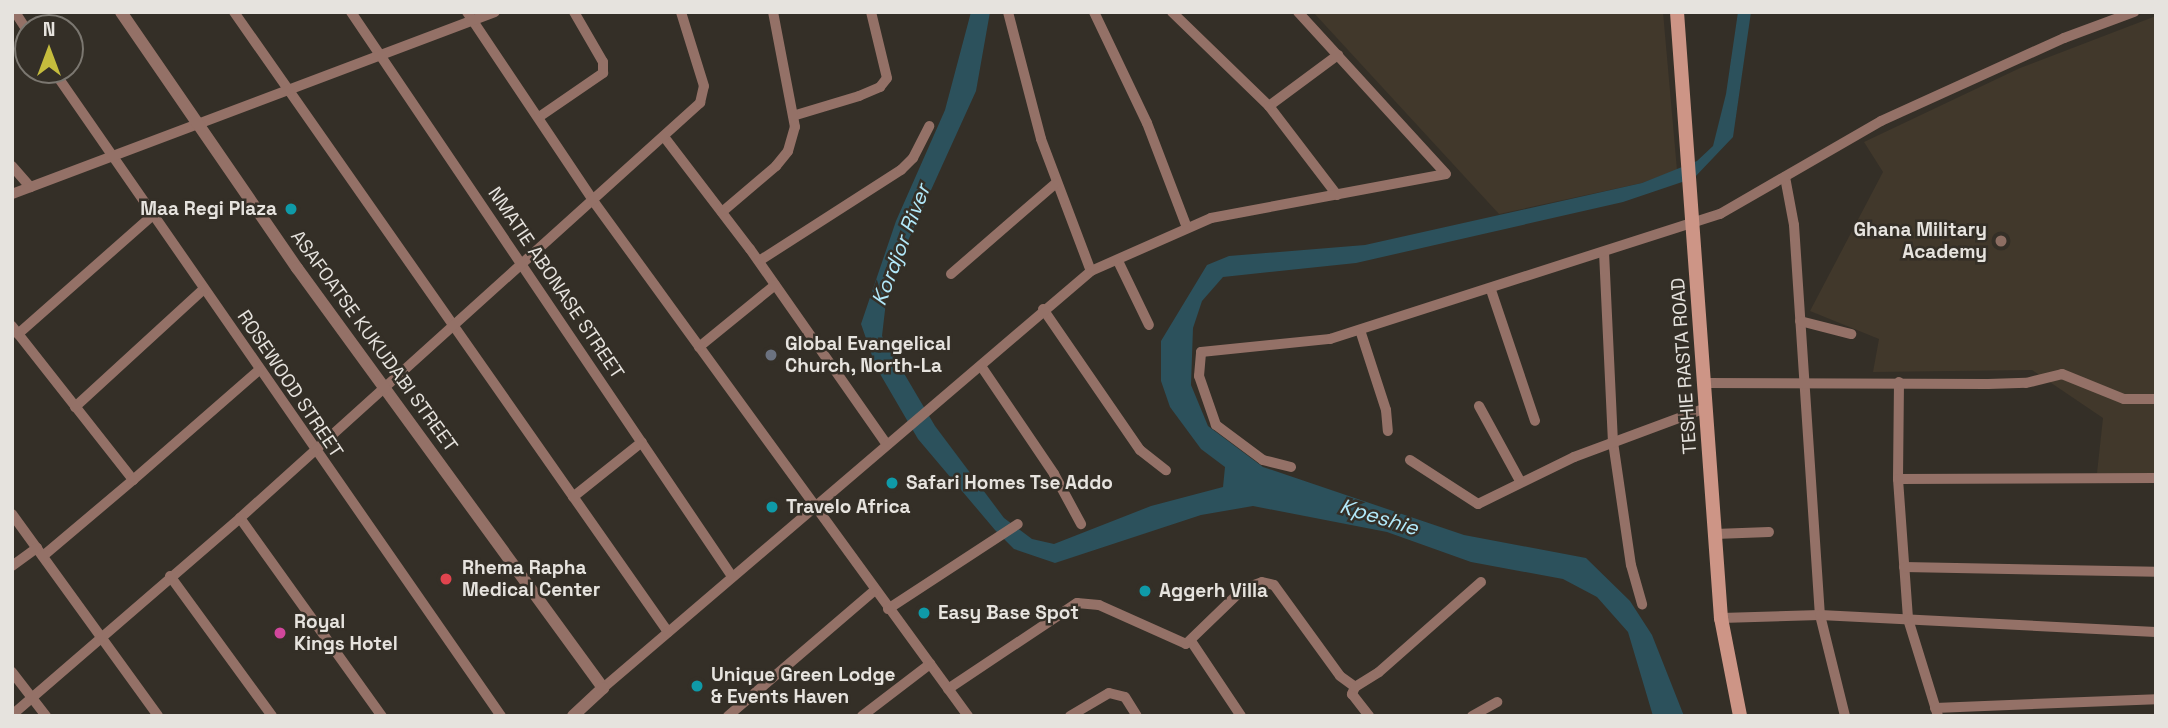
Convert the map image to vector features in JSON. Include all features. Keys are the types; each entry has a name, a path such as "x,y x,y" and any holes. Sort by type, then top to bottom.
{"main road":[{"name":"TESHIE RASTA ROAD","path":"1677,12 1721,618 1740,716"}],"street":[{"name":"ASAFOATSE KUKUDABI STREET","path":"121,12 384,386 603,688"},
{"path":"234,12 285,90 668,632"},
{"name":"NMATIE ABONASE STREET","path":"351,12 731,575"},
{"path":"12,194 379,54 470,16 495,12"},
{"path":"539,117 603,73 603,62 574,12"},
{"path":"12,715 101,635 240,519 384,386 665,138 703,96 681,12"},
{"path":"722,212 788,151 796,115 773,12"},
{"path":"796,115 859,96 880,87 887,78 872,12"},
{"path":"1008,12 1056,183 1091,271"},
{"path":"1094,12 1136,97 1186,225"},
{"path":"1172,12 1269,106 1337,195"},
{"path":"573,716 811,506 931,411 1043,309 1091,271 1118,261 1186,225 1446,174 1298,12"},
{"path":"1291,467 1263,460 1216,425 1199,376 1201,352 1330,338 1491,290 1692,220 1720,214 1881,121 2064,38 2134,12"},
{"path":"470,16 594,202 811,506 968,716"},
{"path":"1269,106 1338,55"},
{"name":"ROSEWOOD STREET","path":"62,84 154,214 314,452 501,716"},
{"path":"759,261 901,170 914,158 929,126"},
{"path":"665,138 759,261 887,445"},
{"path":"12,166 30,187"},
{"path":"1785,177 1794,225 1820,615 1845,716"},
{"path":"951,274 1056,183"},
{"path":"133,480 15,330 154,214"},
{"path":"1604,252 1613,442 1631,565 1642,604"},
{"path":"1118,261 1149,325"},
{"path":"698,347 775,285"},
{"path":"75,407 204,289"},
{"path":"1491,290 1535,421"},
{"path":"1043,309 1140,450 1166,470"},
{"path":"1800,321 1851,334"},
{"path":"1360,330 1386,410 1388,431"},
{"path":"981,366 1054,474 1081,524"},
{"path":"12,566 40,552 133,480 259,370"},
{"path":"1705,383 2026,383 2062,374 2124,399 2156,399"},
{"path":"1899,382 1898,479 1908,620 1937,712 2156,699"},
{"path":"1479,406 1520,481"},
{"path":"1410,460 1478,504 1520,481 1613,442 1706,408"},
{"path":"573,498 642,442"},
{"path":"1898,479 2156,478"},
{"path":"12,514 158,716"},
{"path":"240,519 382,716"},
{"path":"888,609 1018,524"},
{"path":"1715,534 1769,532"},
{"path":"1904,567 2156,572"},
{"path":"170,576 272,716"},
{"path":"948,690 1077,603 1093,603 1181,643 1191,642 1243,589 1262,582 1274,585 1340,676 1354,687"},
{"path":"1369,716 1352,694 1354,687 1379,672 1481,582"},
{"path":"728,716 875,590"},
{"path":"1721,618 1820,615 2156,632"},
{"path":"1191,642 1241,716"},
{"path":"862,716 930,664"},
{"path":"12,672 46,716"},
{"path":"1070,716 1109,693 1125,697 1138,716"},
{"path":"1472,716 1497,702"}],"shaded area":[{"path":"1313,12 1663,12 1677,170 1642,183 1499,214"},
{"name":"Ghana Military Academy","path":"2156,16 2156,474 2097,473 2103,418 2032,370 1873,372 1879,339 1810,311 1883,172 1864,142 2020,68"}],"water":[{"path":"971,12 990,12 976,91 887,293 882,336 935,426 1004,518 1032,539 1054,544 1151,506 1223,487 1225,467 1201,449 1170,407 1161,381 1161,341 1207,265 1229,256 1365,245 1642,183 1697,161 1713,146 1726,94 1738,12 1751,12 1733,137 1694,178 1623,202 1356,263 1223,277 1202,301 1193,328 1191,385 1208,426 1263,467 1464,535 1586,558 1630,601 1652,635 1684,716 1653,716 1628,632 1597,597 1563,579 1471,562 1387,532 1253,506 1201,515 1055,563 1014,549 918,439 876,367 861,324 896,221 945,110"}],"place":[{"name":"Maa Regi Plaza","path":"291,209"},
{"name":"Ghana Military Academy","path":"2001,241"},
{"name":"Global Evangelical Church, North-La","path":"771,355"},
{"name":"Safari Homes Tse Addo","path":"892,483"},
{"name":"Travelo Africa","path":"772,507"},
{"name":"Rhema Rapha Medical Center","path":"446,579"},
{"name":"Aggerh Villa","path":"1145,591"},
{"name":"Easy Base Spot","path":"924,613"},
{"name":"Royal Kings Hotel","path":"280,633"},
{"name":"Unique Green Lodge & Events Haven","path":"697,686"}],"water label":[{"name":"Kordjor River","path":"901,245"},
{"name":"Kpeshie","path":"1379,517"}]}
